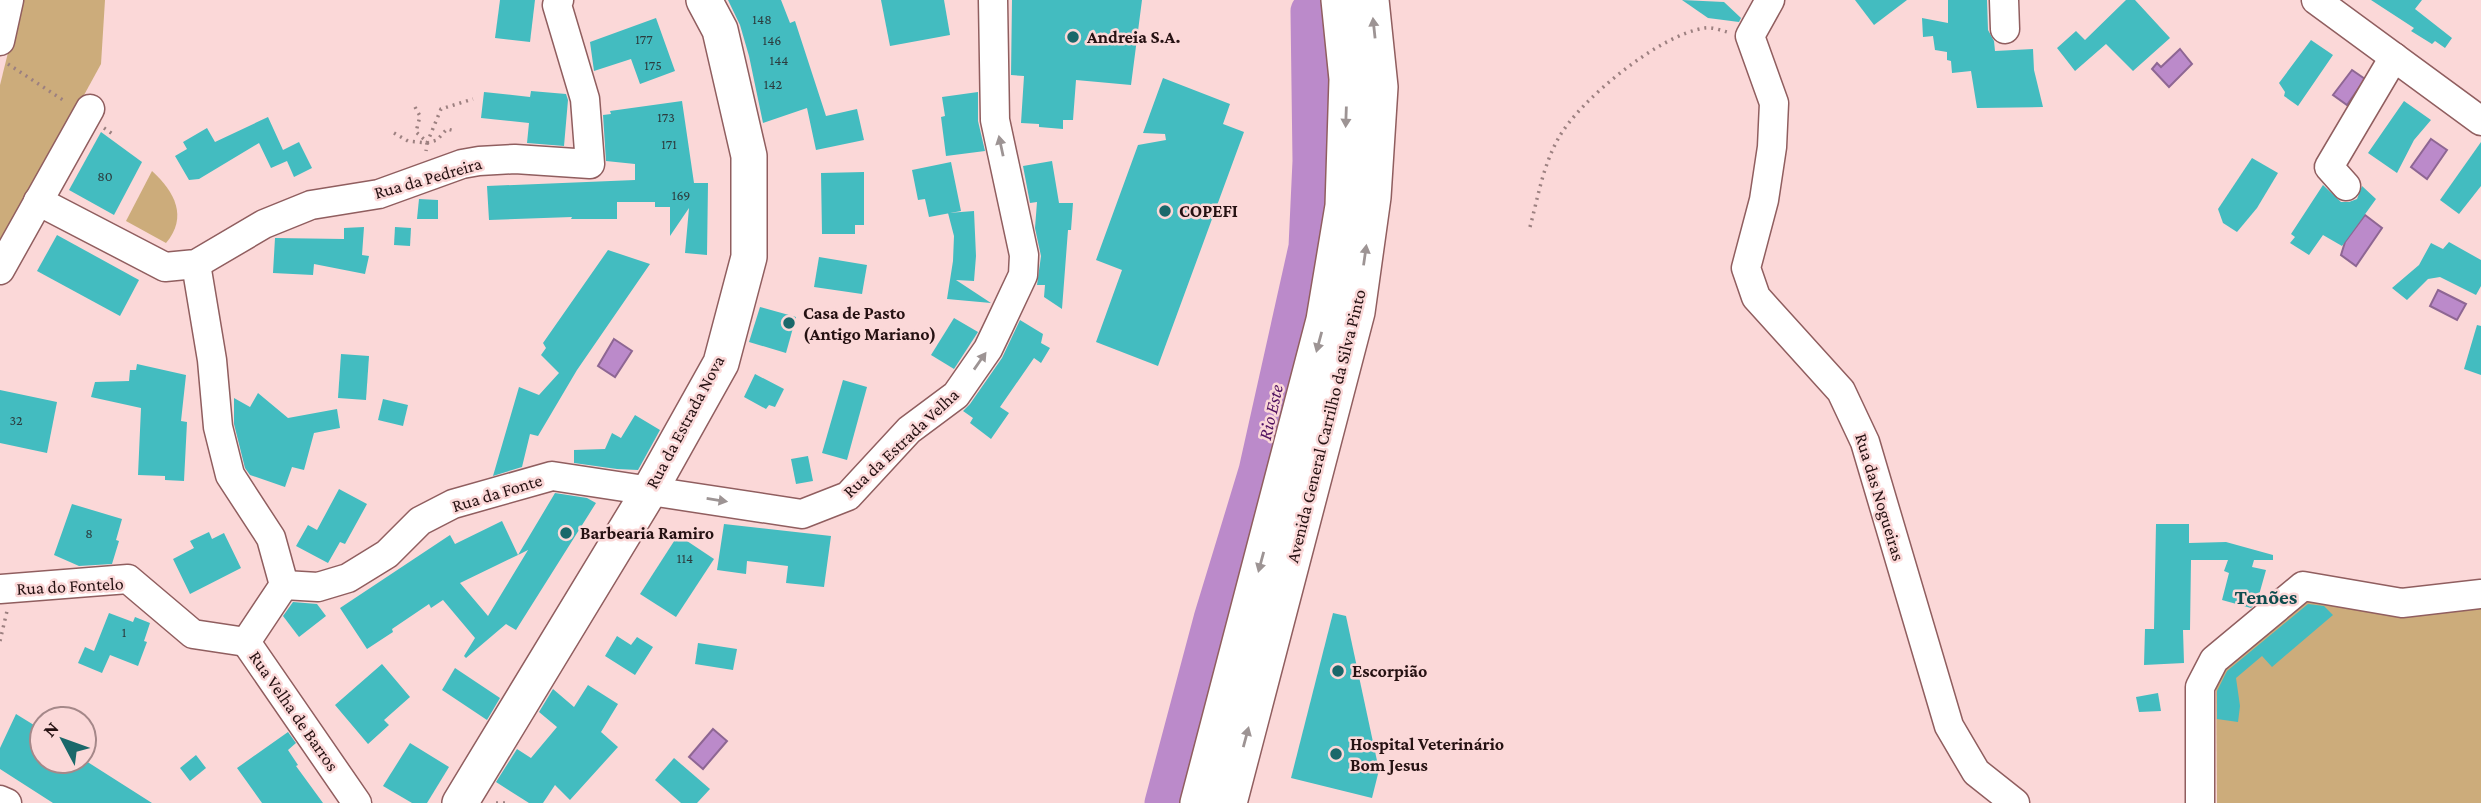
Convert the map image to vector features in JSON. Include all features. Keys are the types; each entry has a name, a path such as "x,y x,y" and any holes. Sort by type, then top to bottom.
{"main road":[{"name":"Rua da Estrada Nova","path":"460,803 650,490 721,363 749,257 749,156 720,30 704,0"},
{"name":"Avenida General Carrilho da Silva Pinto","path":"1198,803 1324,320 1343,206 1347,79 1339,0"},
{"name":"Avenida General Carrilho da Silva Pinto","path":"1228,803 1357,312 1373,197 1380,87 1371,0"}],"street":[{"path":"0,41 9,0"},
{"name":"Rua da Pedreira","path":"196,264 241,237 288,214 334,201 379,194 462,164 497,159 590,164 585,99 557,5 559,0"},
{"name":"Rua da Estrada Velha","path":"650,490 802,514 848,496 909,430 956,395 988,349 1023,275 1024,255 995,120 993,0"},
{"path":"1750,36 1770,0"},
{"path":"2004,0 2005,29"},
{"path":"2316,0 2481,121"},
{"name":"Rua das Nogueiras","path":"1750,36 1774,103 1772,147 1764,200 1746,268 1756,297 1841,391 1865,442 1949,726 1976,772 2015,803"},
{"path":"2346,186 2329,167 2394,57"},
{"path":"3,259 88,112"},
{"path":"38,201 165,267 196,264 212,360 218,426 230,475 271,538 284,585"},
{"name":"Rua da Fonte","path":"284,585 318,587 348,579 387,554 420,521 453,504 552,476 650,490"},
{"name":"Rua do Fontelo","path":"5,589 128,579 193,634 246,642"},
{"name":"Rua Velha de Barros","path":"284,585 246,642 357,803"},
{"path":"2200,803 2200,687 2214,660 2304,586 2402,603 2481,594"},
{"path":"0,800 7,803"}],"path":[{"path":"1530,227 1550,153 1560,135 1616,75 1660,44 1707,27 1750,36"},
{"path":"0,58 88,112 114,135"},
{"path":"427,177 427,142 441,108 473,100"},
{"path":"415,107 421,116 416,132 427,142"},
{"path":"394,133 408,141 427,142 437,140 447,129 456,131"},
{"path":"0,641 5,589"},
{"path":"496,803 505,803"}],"shaded area":[{"path":"21,0 105,0 101,64 9,232 0,240 0,85"},
{"path":"2180,49 2192,64 2169,87 2152,69 2157,63 2161,67"},
{"path":"2352,70 2365,79 2347,105 2333,95"},
{"path":"2431,139 2447,150 2427,179 2411,167"},
{"path":"152,171 167,187 176,205 176,224 166,243 126,221"},
{"path":"2365,215 2382,228 2356,266 2341,255 2345,242"},
{"path":"2438,290 2466,304 2457,320 2430,306"},
{"path":"614,339 632,351 615,377 598,366"},
{"path":"2306,589 2481,600 2481,803 2217,803 2216,676"},
{"path":"713,729 727,741 703,769 689,757"}],"building":[{"path":"500,0 535,0 530,42 495,38"},
{"path":"728,0 781,0 790,23 795,21 826,116 857,109 864,140 816,150 807,108 763,123 749,56 740,25"},
{"path":"881,0 944,0 950,35 890,46"},
{"name":"Andreia S.A.","path":"1012,0 1142,0 1131,85 1076,80 1073,120 1063,120 1063,129 1021,123 1024,76 1011,75"},
{"path":"1682,0 1724,2 1741,18 1739,22 1708,18"},
{"path":"1855,0 1907,0 1874,25"},
{"path":"1948,0 1987,0 1988,30 1994,41 1995,51 2033,49 2034,70 2043,107 1977,108 1971,71 1952,73 1947,52 1935,50 1933,36 1923,37 1922,18 1948,23"},
{"path":"2126,0 2135,0 2170,38 2133,71 2106,44 2075,71 2057,48 2076,31 2085,40"},
{"path":"2371,0 2422,0 2415,9 2452,38 2445,48 2435,41 2432,44 2411,31 2414,28"},
{"path":"656,18 675,71 640,84 631,59 594,71 590,42"},
{"path":"2311,40 2333,55 2298,106 2284,96 2285,92 2279,83"},
{"name":"COPEFI","path":"1163,78 1230,104 1223,124 1244,132 1158,366 1096,342 1122,270 1096,260 1138,145 1166,140 1165,134 1143,133"},
{"path":"531,91 566,94 568,100 564,146 527,143 529,123 481,118 484,92 530,97"},
{"path":"978,92 978,121 985,151 946,156 941,117 945,116 942,97"},
{"path":"682,101 694,183 708,183 707,255 685,253 689,208 670,236 670,207 655,207 655,202 617,202 617,219 571,219 572,217 489,220 487,186 635,180 635,164 606,161 603,115 611,114 610,111"},
{"path":"2404,101 2431,120 2414,140 2397,173 2368,153"},
{"path":"268,117 283,150 299,142 312,168 294,177 287,161 271,168 259,143 199,179 189,180 175,156 187,149 183,142 207,128 215,142"},
{"path":"101,132 142,162 114,215 69,190"},
{"path":"2481,142 2481,186 2459,214 2440,200"},
{"path":"2252,158 2278,173 2257,208 2237,232 2223,223 2218,209"},
{"path":"1052,161 1059,203 1073,203 1071,230 1068,230 1062,309 1044,297 1045,285 1037,285 1041,256 1035,228 1037,202 1030,203 1023,166"},
{"path":"951,162 961,211 929,217 925,199 918,200 912,170"},
{"path":"864,172 864,225 855,225 855,234 822,234 821,173"},
{"path":"2323,185 2341,202 2357,199 2362,186 2376,199 2342,246 2323,235 2309,255 2290,243 2295,237 2291,234"},
{"path":"419,199 438,200 438,219 417,219"},
{"path":"974,211 974,281 956,280 991,303 947,299 954,236 948,213"},
{"path":"364,227 362,255 369,256 365,274 314,264 313,275 273,273 275,238 344,239 344,228"},
{"path":"395,227 411,228 410,246 394,245"},
{"path":"57,235 139,280 120,316 37,271"},
{"path":"2449,242 2481,260 2481,286 2476,295 2440,277 2428,279 2407,300 2392,288 2419,265 2431,243 2443,249"},
{"path":"608,250 650,264 577,370 538,436 530,434 522,467 493,476 519,387 539,395 559,373 541,355 546,348 543,343"},
{"path":"819,257 867,265 862,294 814,287"},
{"path":"760,307 796,317 786,353 749,342"},
{"path":"954,318 978,332 954,369 931,355"},
{"path":"1020,320 1043,334 1041,343 1050,348 1041,363 1034,358 1000,407 1009,413 991,439 970,423 973,418 963,411 1002,358"},
{"path":"2477,325 2481,326 2481,375 2464,369"},
{"path":"341,354 369,356 366,400 338,398"},
{"path":"137,364 186,375 181,421 187,422 184,481 165,480 165,476 138,475 141,408 91,397 95,382 129,381 130,370 136,370"},
{"path":"755,374 784,389 775,407 769,405 766,409 744,397"},
{"path":"843,380 867,387 847,460 822,453"},
{"path":"0,390 57,402 47,453 0,443"},
{"path":"258,393 288,418 337,409 340,428 314,433 304,470 292,467 285,487 250,475 245,468 234,424 234,398 250,407"},
{"path":"383,399 408,405 403,426 378,420"},
{"path":"635,415 660,430 638,470 574,463 574,450 605,449 612,433 621,438"},
{"path":"808,456 813,481 796,484 791,459"},
{"path":"339,489 367,504 345,544 340,542 328,563 296,546 308,525 317,530"},
{"path":"555,493 587,498 596,503 516,630 506,624 466,658 464,656 475,638 443,600 431,608 429,604 367,649 340,608 450,535 455,544 502,521 518,555","holes":["528,550 488,616 460,583"]},
{"path":"72,504 122,519 112,564 79,566 54,555"},
{"path":"724,524 831,536 824,587 786,583 788,566 747,561 746,574 717,570"},
{"path":"2156,524 2189,524 2189,543 2226,542 2273,555 2273,560 2254,560 2252,567 2266,570 2257,602 2251,608 2222,600 2229,573 2224,571 2228,560 2191,560 2190,630 2183,630 2184,663 2144,665 2145,629 2154,629"},
{"path":"209,532 212,539 224,533 241,568 190,594 173,559 194,548 190,541"},
{"path":"678,535 714,559 676,617 640,594"},
{"path":"293,602 317,604 326,616 299,637 283,616"},
{"path":"2308,604 2324,606 2333,615 2272,667 2262,656 2236,678 2240,706 2238,722 2217,719 2217,691 2227,671"},
{"path":"109,613 133,622 135,617 150,623 144,641 147,642 138,666 110,655 102,673 78,663 85,647 94,651"},
{"path":"1333,613 1346,616 1379,770 1372,798 1291,778"},
{"path":"617,636 631,645 637,637 653,647 635,675 605,656"},
{"path":"698,643 737,649 733,670 695,664"},
{"path":"382,664 410,697 384,720 389,725 368,744 335,705"},
{"path":"455,668 500,698 487,720 442,690"},
{"path":"588,685 618,704 601,732 618,747 570,800 555,785 543,803 529,803 496,782 517,749 531,758 557,727 539,712 553,689 574,707"},
{"path":"2158,693 2161,711 2139,712 2136,697"},
{"path":"16,714 28,721 28,775 98,775 98,769 152,803 53,803 0,769 0,748"},
{"path":"288,732 296,743 288,750 298,765 296,766 323,803 262,803 237,768"},
{"path":"410,743 449,767 427,803 412,803 383,786"},
{"path":"196,755 206,768 190,781 180,768"},
{"path":"674,758 710,789 697,803 681,803 655,780"}],"waterway":[{"name":"Rio Este","path":"1163,803 1212,619 1257,471 1307,247 1311,161 1309,11"}],"place":[{"name":"Andreia S.A.","path":"1073,37"},
{"name":"COPEFI","path":"1165,211"},
{"name":"Casa de Pasto (Antigo Mariano)","path":"789,323"},
{"name":"Barbearia Ramiro","path":"566,533"},
{"name":"Escorpião","path":"1338,671"},
{"name":"Hospital Veterinário Bom Jesus","path":"1336,754"}],"district":[{"name":"Tenões","path":"2266,597"}]}
